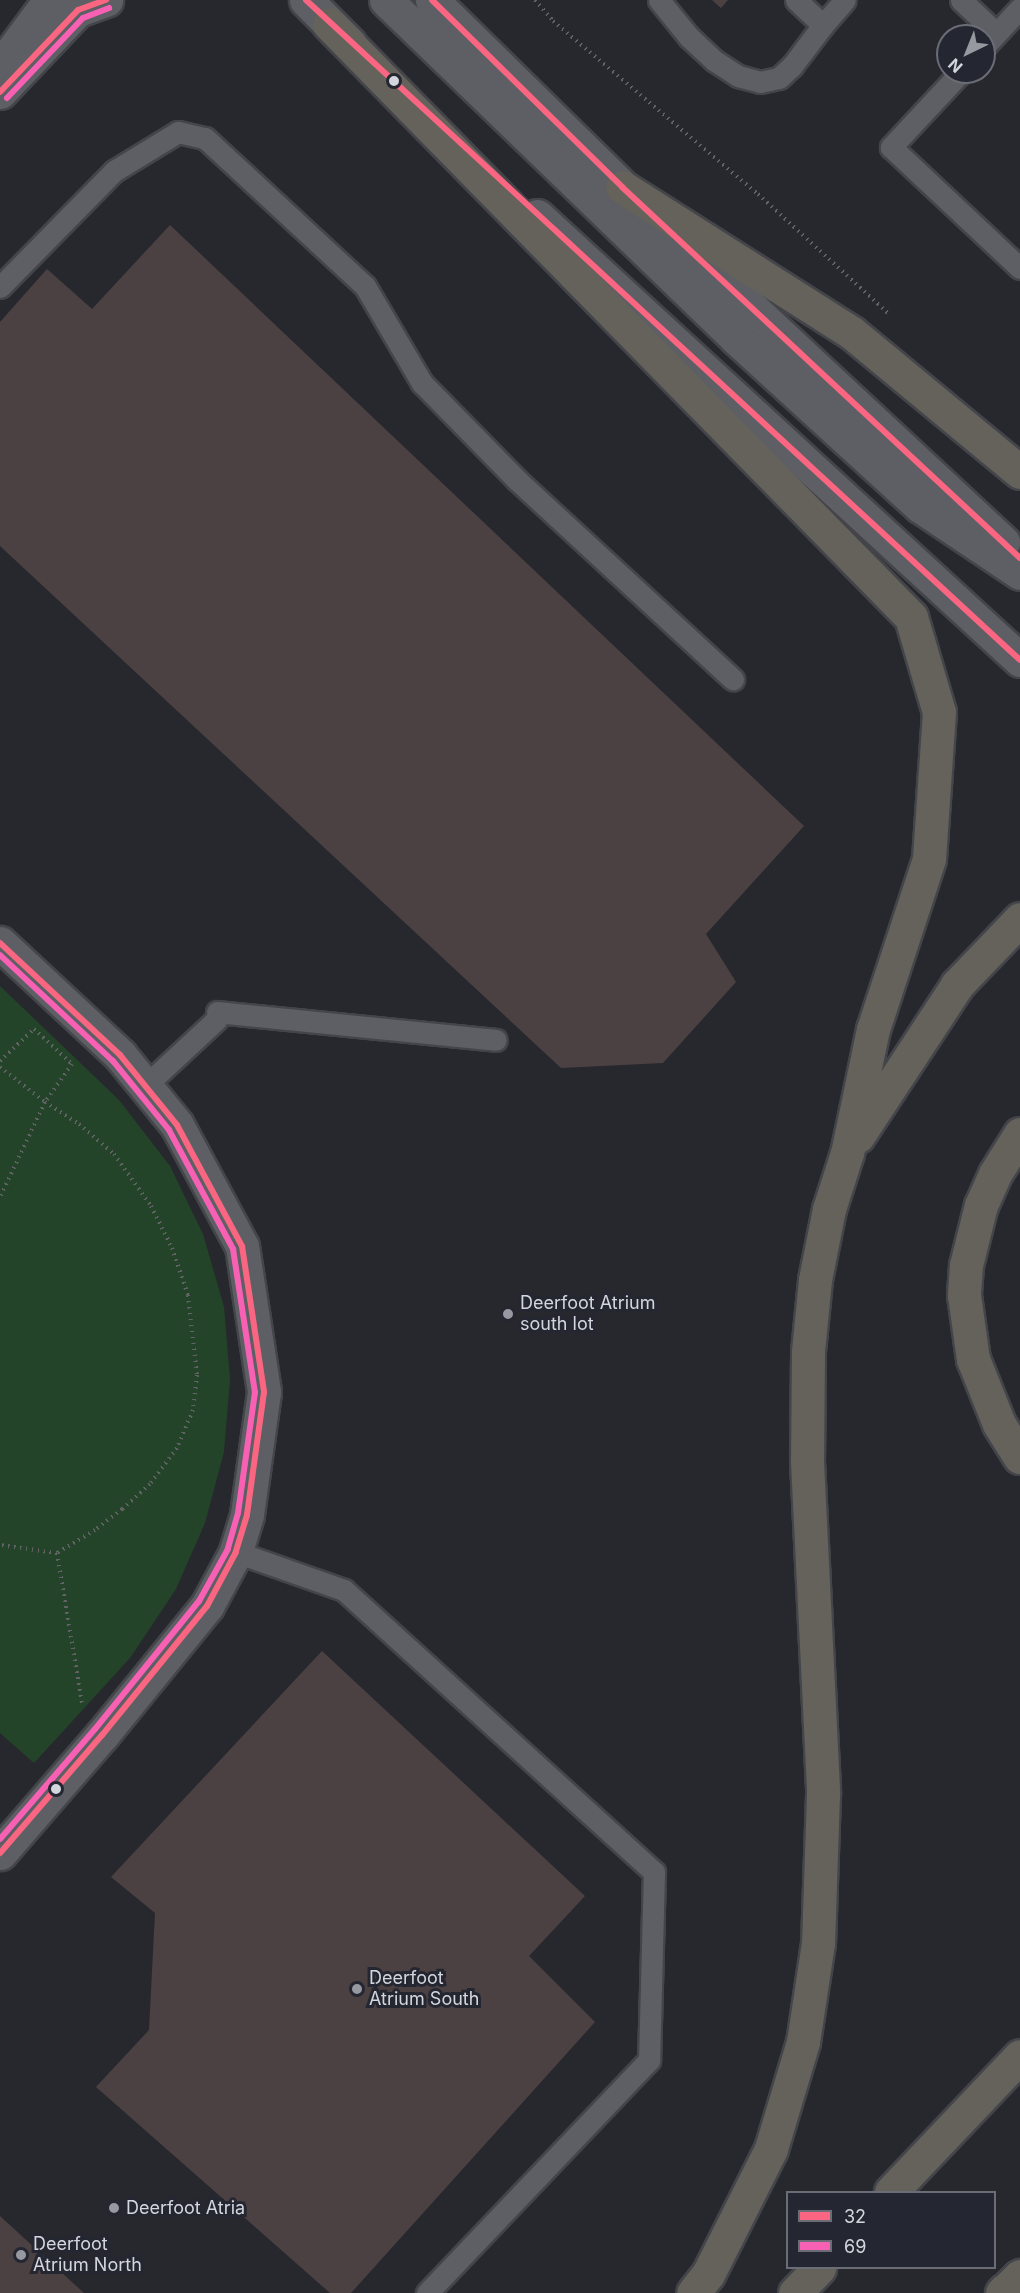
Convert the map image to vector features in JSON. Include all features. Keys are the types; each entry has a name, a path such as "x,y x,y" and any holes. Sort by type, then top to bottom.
{"highway":[{"path":"328,24 911,617 939,712 929,859 873,1029 847,1153 827,1221 815,1280 808,1352 807,1461 823,1794 818,1942 803,2042 771,2149 708,2274 693,2293"},
{"path":"622,187 852,333 1020,472"},
{"path":"847,1153 957,985 1020,919"},
{"path":"1020,1134 995,1174 981,1205 966,1265 964,1295 966,1326 973,1359 999,1424 1020,1457"},
{"path":"893,2191 1020,2056"},
{"path":"795,2293 818,2269"},
{"path":"1002,2293 1020,2276"}],"street":[{"path":"306,0 328,24 1020,660"},
{"path":"386,0 737,339 920,506 1020,573"},
{"path":"432,0 622,187 1020,558"},
{"path":"447,0 475,44"},
{"path":"0,67 80,3"},
{"path":"0,92 80,3"},
{"path":"0,943 120,1056 177,1125 242,1246 264,1392 247,1515 236,1552 207,1606 102,1735 0,1853"}],"lane":[{"path":"659,0 689,37 715,61 738,76 760,82 778,78 792,66 822,24 845,0"},
{"path":"796,0 822,24"},
{"path":"961,0 978,24"},
{"path":"996,34 1020,8"},
{"path":"949,84 891,147 1020,268"},
{"path":"0,287 114,171 178,132 205,138 365,286 422,383 517,480 733,679"},
{"path":"145,1086 217,1016 496,1040"},
{"path":"236,1552 344,1590 654,1872 650,2060 427,2293"}],"path":[{"path":"535,0 553,21 758,194 897,321"},
{"path":"0,1061 34,1029 72,1064 45,1102 0,1197"},
{"path":"0,1067 45,1102 79,1124 114,1154 152,1206 172,1248 188,1295 197,1375 193,1410 177,1448 150,1484 95,1530 57,1553 0,1545"},
{"path":"57,1553 85,1719 102,1735"}],"green space":[{"path":"0,986 119,1100 170,1166 203,1234 224,1307 230,1379 224,1452 205,1523 176,1589 130,1658 34,1763 0,1733"}],"building":[{"path":"712,0 728,0 721,8"},
{"path":"170,225 804,826 706,934 736,982 663,1063 561,1068 0,546 0,322 47,269 92,309"},
{"name":"Deerfoot Atrium South","path":"322,1651 585,1896 529,1956 595,2022 351,2293 330,2293 96,2087 149,2030 155,1913 111,1877"},
{"name":"Deerfoot Atrium North","path":"0,2216 84,2293 0,2293"}],"transit line":[{"name":"32","path":"0,92 78,10 106,0"},
{"name":"32","path":"306,0 1020,660"},
{"name":"32","path":"432,0 622,187 1020,558"},
{"name":"69","path":"7,98 83,18 109,8"},
{"name":"32","path":"0,943 120,1055 177,1125 242,1246 264,1392 247,1515 236,1552 207,1606 102,1735 0,1853"},
{"name":"69","path":"0,955 113,1061 169,1130 233,1249 255,1392 238,1513 228,1549 199,1601 95,1729 0,1839"}],"place":[{"name":"Deerfoot Atrium south lot","path":"508,1314"},
{"name":"Deerfoot Atrium South","path":"357,1989"},
{"name":"Deerfoot Atria","path":"114,2208"},
{"name":"Deerfoot Atrium North","path":"21,2255"}]}
